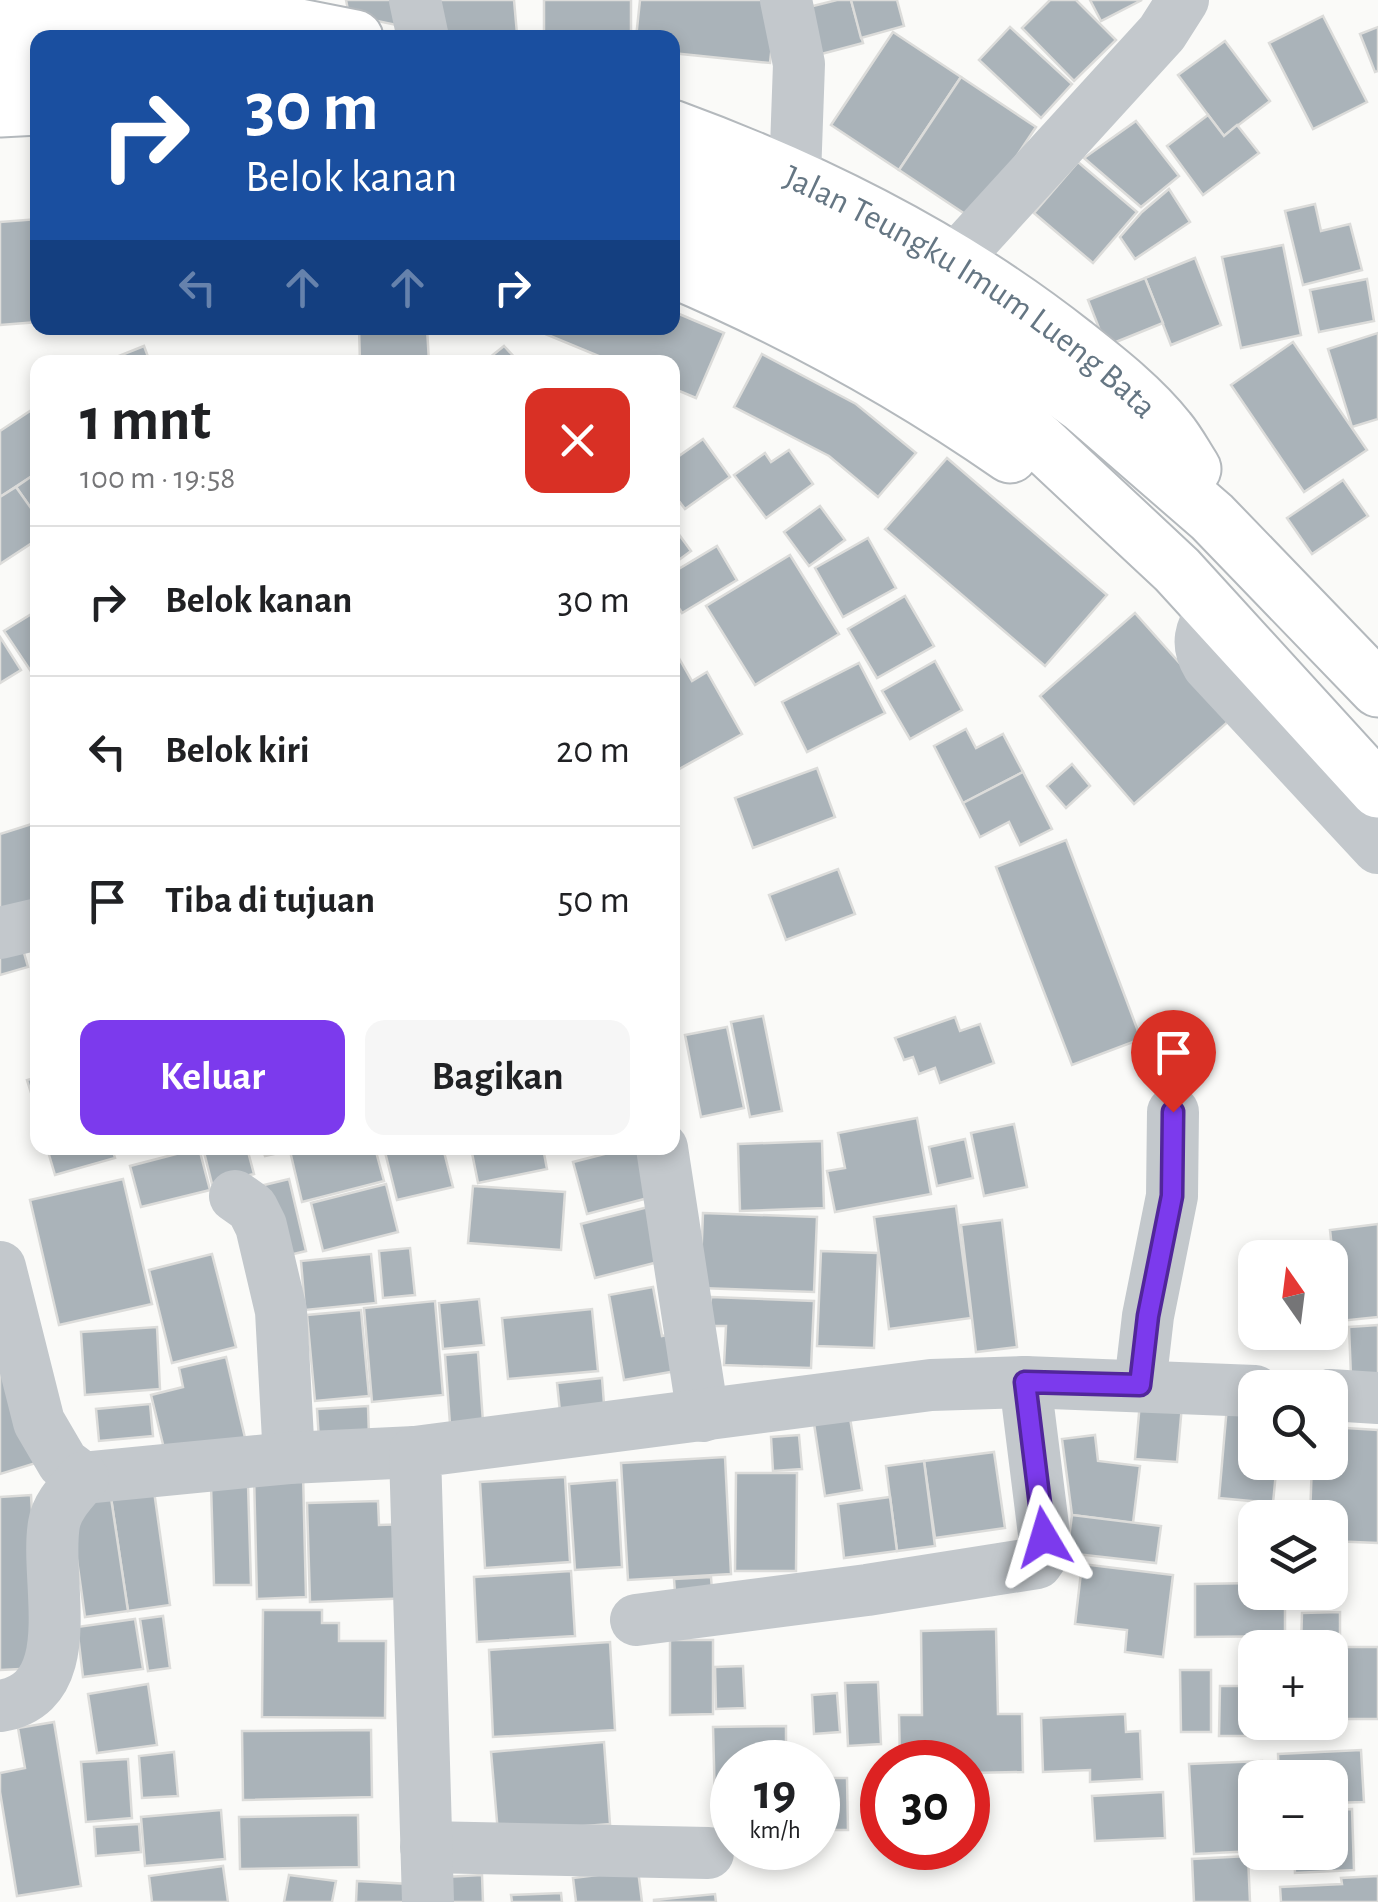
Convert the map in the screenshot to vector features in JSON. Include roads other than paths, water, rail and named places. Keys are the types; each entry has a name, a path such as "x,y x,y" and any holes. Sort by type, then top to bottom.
{"highway":[{"path":"0,12 234,14 315,30"},
{"path":"0,61 30,59"},
{"path":"0,109 30,107"},
{"name":"Jalan Teungku Imum Lueng Bata","path":"680,131 795,176 954,261 1042,319 1113,375 1168,430 1195,472 1212,517"},
{"path":"0,143 30,142"},
{"name":"Jalan Teungku Imum Lueng Bata","path":"680,174 788,216 962,317 1082,405 1212,517 1378,689"},
{"path":"680,222 715,234 799,276 972,383 1195,589 1378,790"},
{"path":"680,272 740,298 964,423 1195,589"}],"street":[{"path":"415,0 421,30"},
{"path":"786,0 799,64 795,176"},
{"path":"954,261 1162,33 1183,0"},
{"path":"1195,589 1201,653 1208,664 1378,848"},
{"path":"0,933 30,926"},
{"path":"1140,1385 1148,1316 1172,1196 1173,1112"},
{"path":"663,1155 703,1416"},
{"path":"236,1196 252,1208 261,1226 281,1312 290,1458"},
{"path":"0,1268 39,1422 63,1464 83,1478 290,1458 415,1452 931,1385 1025,1382 1238,1390"},
{"path":"636,1620 1037,1563 1046,1550 1025,1382"},
{"path":"1348,1396 1378,1398"},
{"path":"415,1452 428,1902"},
{"path":"0,1706 35,1692 46,1675 53,1654 54,1522 64,1499 83,1478"},
{"path":"426,1847 708,1853"}]}
